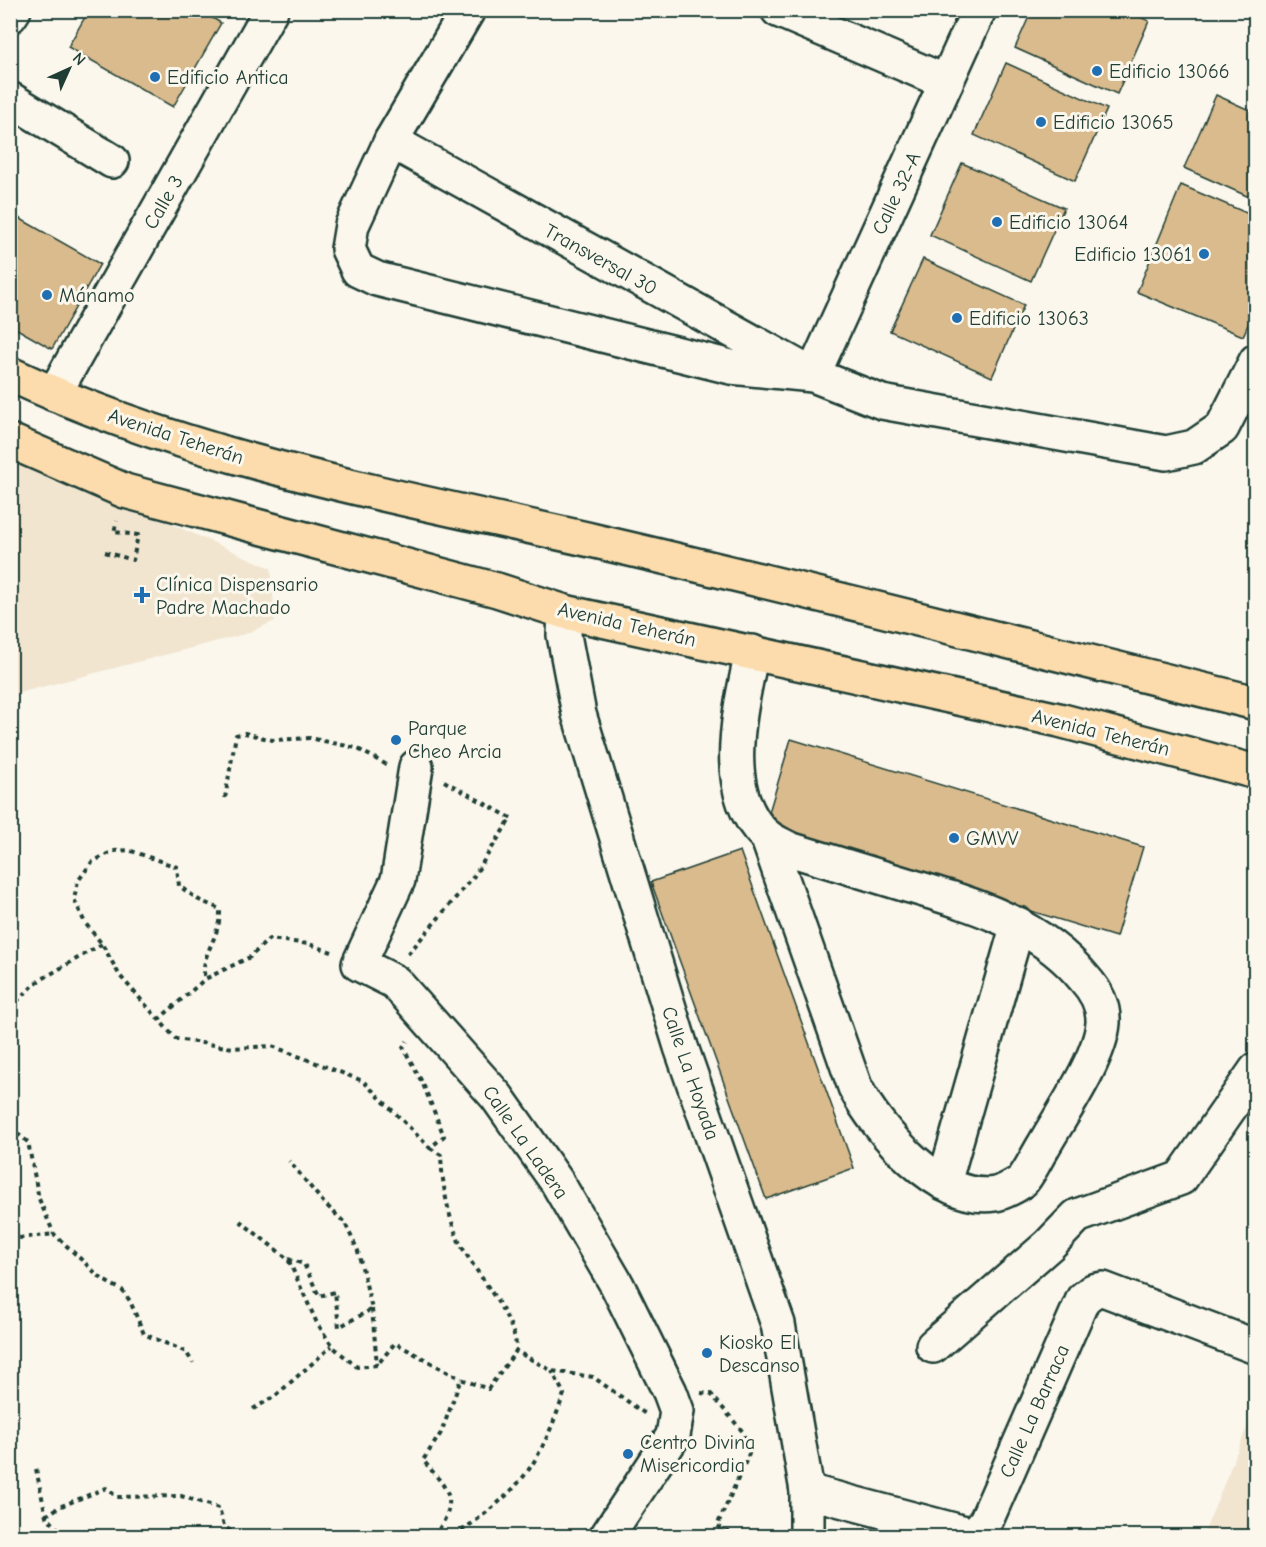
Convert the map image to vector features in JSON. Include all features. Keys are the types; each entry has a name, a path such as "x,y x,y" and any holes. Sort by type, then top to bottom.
{"main road":[{"name":"Avenida Teherán","path":"10,374 141,428 297,474 598,542 1256,703"},
{"name":"Avenida Teherán","path":"10,441 125,491 497,590 565,612 1059,720 1256,772"}],"street":[{"path":"10,16 14,10"},
{"name":"Calle 3","path":"54,394 272,10"},
{"path":"468,10 391,141 352,225 348,249 358,270 377,279 731,367 813,375 882,402 1166,453 1194,447 1222,429 1256,361"},
{"path":"778,10 946,82"},
{"name":"Calle 32-A","path":"813,375 979,10"},
{"path":"10,99 112,161"},
{"name":"Transversal 30","path":"391,141 737,335 813,375"},
{"path":"731,367 739,361 742,350 737,335"},
{"name":"Calle La Hoyada","path":"565,612 564,635 579,714 681,1047 778,1324 807,1491 807,1536"},
{"path":"752,652 738,723 736,756 742,794 755,823 766,836 789,849 986,908 1018,924 1060,954 1083,976 1098,996 1103,1022 1082,1081 1022,1181 996,1195 969,1193 944,1183 908,1155 868,1112 855,1087 766,836"},
{"path":"359,964 398,880 416,767"},
{"path":"944,1183 1018,924"},
{"name":"Calle La Ladera","path":"359,964 395,982 497,1097 557,1182 616,1285 674,1402"},
{"path":"933,1346 1049,1245 1077,1216 1181,1178 1256,1070"},
{"name":"Calle La Barraca","path":"807,1491 965,1533 976,1533 986,1521 1083,1299 1093,1291 1103,1289 1256,1347"},
{"path":"608,1536 673,1437 674,1402"}],"path":[{"path":"105,552 133,560 138,535 114,532 119,515"},
{"path":"225,798 236,735 245,734 272,740 310,738 356,748 392,768 416,767 511,818 474,876 418,939 404,961 395,982"},
{"path":"205,979 202,967 221,926 220,909 199,900 179,886 177,867 155,858 129,850 113,851 92,862 78,881 74,899 85,923 102,944 120,976 176,1039 233,1048 272,1046 363,1081 430,1148 441,1155 442,1179 457,1236 482,1280 498,1299 516,1351 552,1371 593,1377 642,1413 658,1421 660,1406 711,1394 743,1432 749,1454 717,1526 737,1536"},
{"path":"159,1020 205,979 250,957 269,939 309,944 359,964"},
{"path":"10,1008 37,982 102,944"},
{"path":"413,1032 403,1047 423,1084 444,1136 430,1148"},
{"path":"10,1128 28,1142 39,1199 54,1234 103,1280 122,1290 130,1301 144,1334 186,1352 193,1363"},
{"path":"288,1161 322,1202 345,1223 358,1251 372,1309 377,1365"},
{"path":"240,1221 288,1259 304,1264 319,1296 335,1292 339,1327 372,1309"},
{"path":"10,1239 54,1234"},
{"path":"288,1259 316,1321 332,1346 357,1367 377,1365 394,1343 460,1378 488,1389 516,1351"},
{"path":"253,1409 274,1397 332,1346"},
{"path":"454,1536 487,1512 520,1481 549,1434 564,1394 552,1371"},
{"path":"441,1536 436,1532 450,1513 449,1493 423,1460 441,1433 460,1378"},
{"path":"36,1469 46,1516 65,1536"},
{"path":"46,1516 59,1507 106,1488 117,1497 181,1496 219,1508 224,1526 237,1536"}],"shaded area":[{"name":"Clínica Dispensario Padre Machado","path":"11,453 271,568 275,621 245,634 11,695"},
{"path":"1255,1407 1255,1536 1203,1536"}],"building":[{"name":"Edificio Antica","path":"89,10 199,10 221,23 173,107 68,47"},
{"name":"Edificio 13066","path":"1032,10 1125,10 1149,21 1117,94 1015,48"},
{"name":"Edificio 13065","path":"1006,63 1107,109 1075,181 974,135"},
{"path":"1216,95 1256,113 1256,200 1184,168"},
{"name":"Edificio 13064","path":"962,163 1064,208 1031,281 930,235"},
{"name":"Edificio 13061","path":"1181,185 1256,217 1256,307 1243,336 1137,292"},
{"name":"Mánamo","path":"10,213 100,264 52,349 10,325"},
{"name":"Edificio 13063","path":"923,259 1024,305 992,377 890,331"},
{"name":"GMVV","path":"791,739 1143,847 1116,937 764,829"},
{"path":"740,851 854,1168 766,1199 651,882"}],"place":[{"name":"Edificio 13066","path":"1097,71"},
{"name":"Edificio Antica","path":"155,77"},
{"name":"Edificio 13065","path":"1041,122"},
{"name":"Edificio 13064","path":"997,222"},
{"name":"Edificio 13061","path":"1204,254"},
{"name":"Mánamo","path":"47,295"},
{"name":"Edificio 13063","path":"957,318"},
{"name":"Clínica Dispensario Padre Machado","path":"142,595"},
{"name":"Parque Cheo Arcia","path":"396,740"},
{"name":"GMVV","path":"954,838"},
{"name":"Kiosko El Descanso","path":"707,1353"},
{"name":"Centro Divina Misericordia","path":"628,1454"}]}
